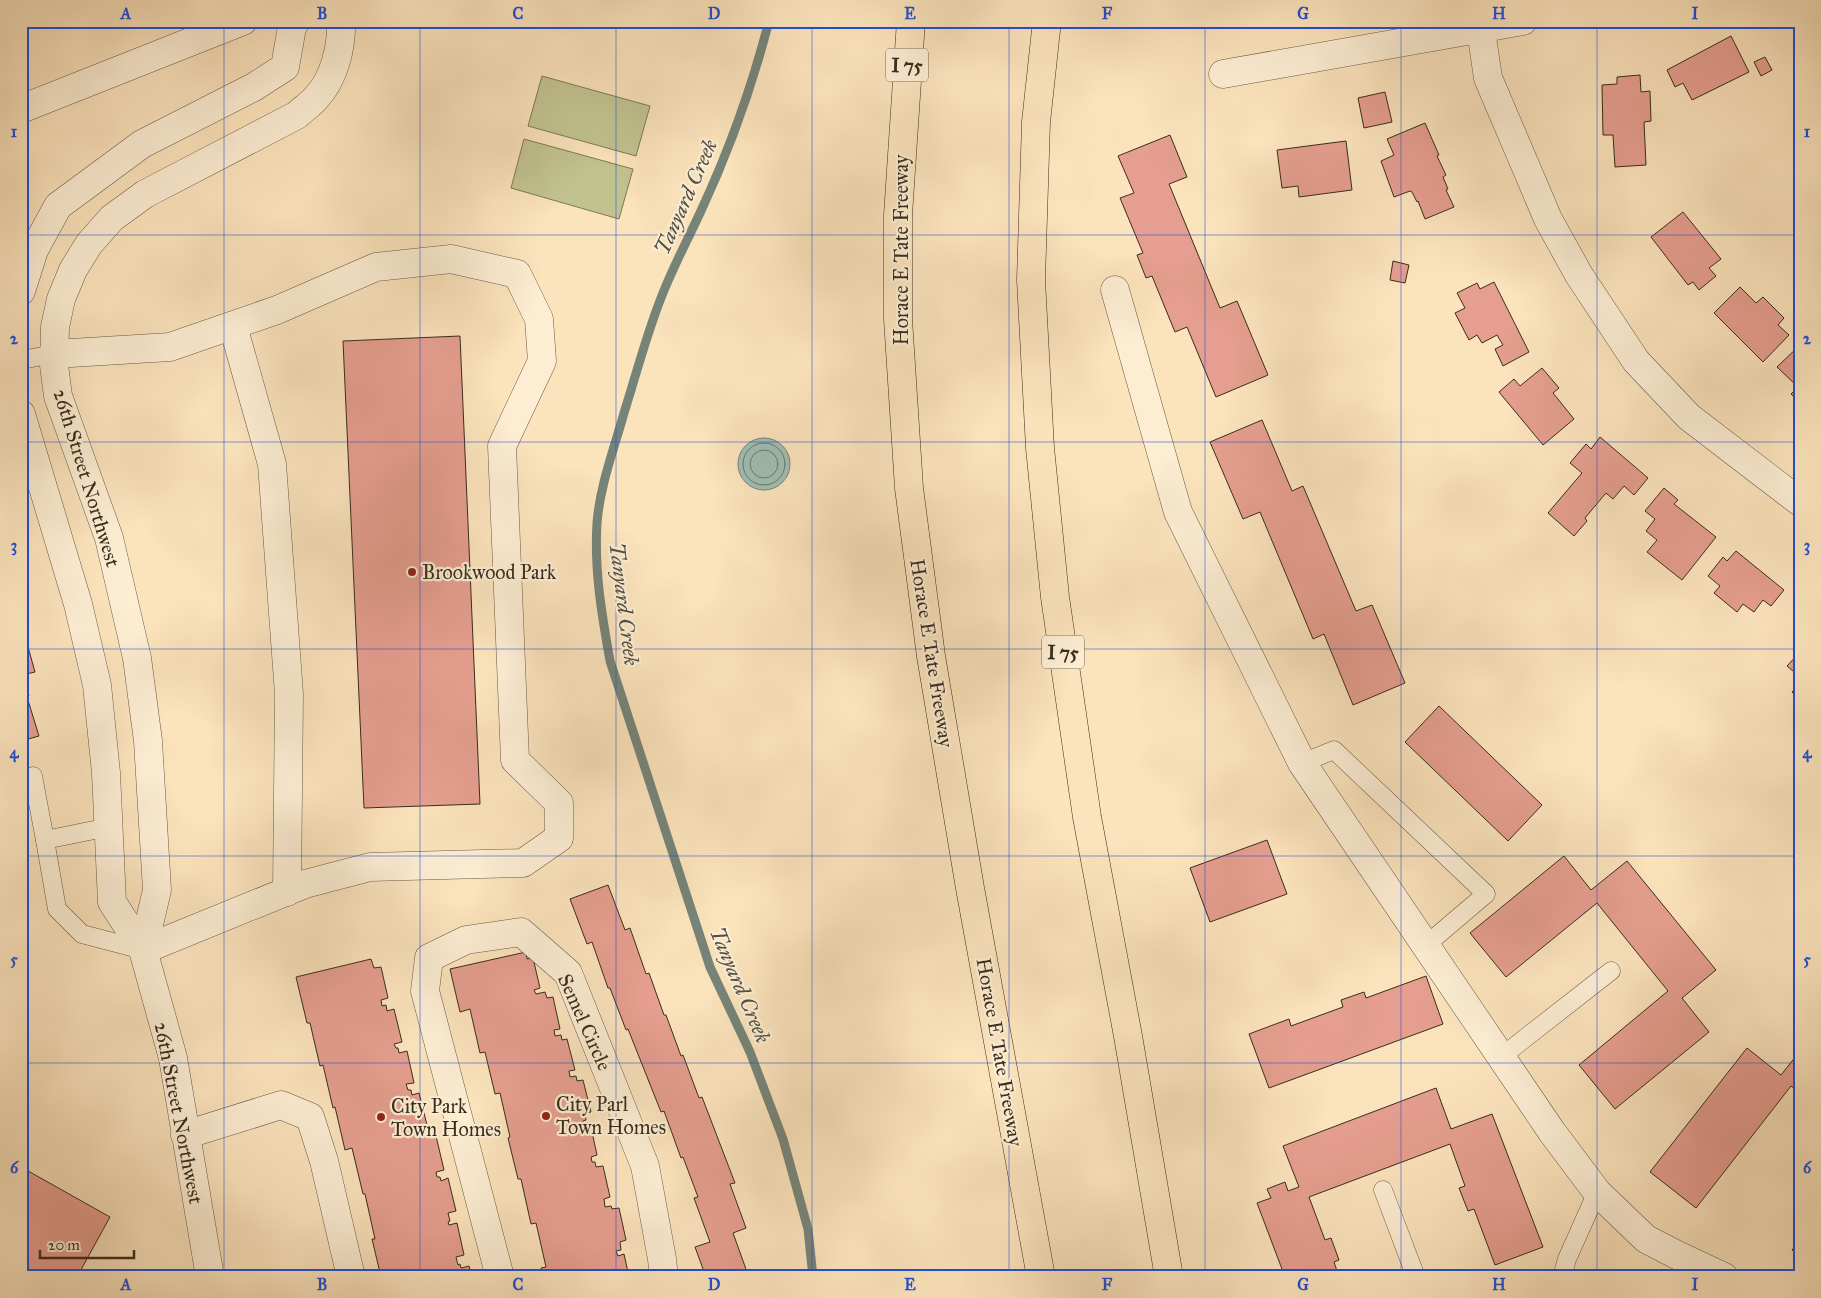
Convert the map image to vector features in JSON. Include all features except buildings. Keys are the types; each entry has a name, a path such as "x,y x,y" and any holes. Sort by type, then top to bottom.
{"highway":[{"name":"Horace E Tate Freeway","path":"911,21 898,215 898,319 909,488 931,656 966,869 1042,1277"},
{"name":"I 75","path":"1047,21 1036,122 1031,280 1040,448 1055,597 1087,817 1128,1036 1169,1277"}],"street":[{"path":"21,109 243,21"},
{"path":"21,291 34,250 58,206 142,144 254,87 285,67 292,27 296,21"},
{"name":"26th Street Northwest","path":"143,950 157,890 148,741 137,658 109,538 58,396 54,365 55,327 61,300 73,270 89,244 112,218 145,194 297,114 316,98 328,82 341,44 341,21"},
{"path":"1223,74 1481,30 1523,21"},
{"path":"1481,30 1488,78 1548,219 1579,275 1636,361 1690,417 1800,502"},
{"path":"54,354 170,347 277,310 376,267 451,259 517,274 539,319 542,361 502,446 502,455 515,760 559,803 559,838 523,863 370,867 305,884 143,950"},
{"path":"1115,290 1178,512 1302,763 1552,1132 1597,1192 1646,1239 1713,1274"},
{"path":"233,326 272,464 289,694 287,892"},
{"name":"26th Street Northwest","path":"21,414 78,604 97,686 106,773 112,902 143,950 173,1058 210,1277"},
{"name":"Semel Circle","path":"500,1277 425,991 429,958 466,940 520,932 568,973 645,1166 664,1277"},
{"path":"186,1135 281,1105 310,1117 324,1162 351,1277"}],"lane":[{"path":"21,360 54,354"},
{"path":"1302,763 1334,750 1486,894 1426,945"},
{"path":"33,776 57,909 82,934 143,950"},
{"path":"45,840 108,827"},
{"path":"1501,1057 1611,971"},
{"path":"1383,1190 1416,1277"},
{"path":"1562,1277 1567,1259 1597,1192"}],"green space":[{"path":"542,76 650,106 636,156 528,126"},
{"path":"524,139 633,169 619,219 511,188"}],"water":[{"path":"764,438 774,440 782,446 788,454 790,464 788,474 782,482 774,488 764,490 754,488 746,482 740,474 738,464 740,454 746,446 754,440"}],"waterway":[{"name":"Tanyard Creek","path":"769,21 755,70 730,142 711,190 665,287 646,341 608,467 601,495 596,541 602,610 610,661 710,967 750,1052 783,1139 808,1229 813,1277"}],"place":[{"name":"Brookwood Park","path":"412,572"},
{"name":"City Parl Town Homes","path":"546,1116"},
{"name":"City Park Town Homes","path":"381,1117"}]}
